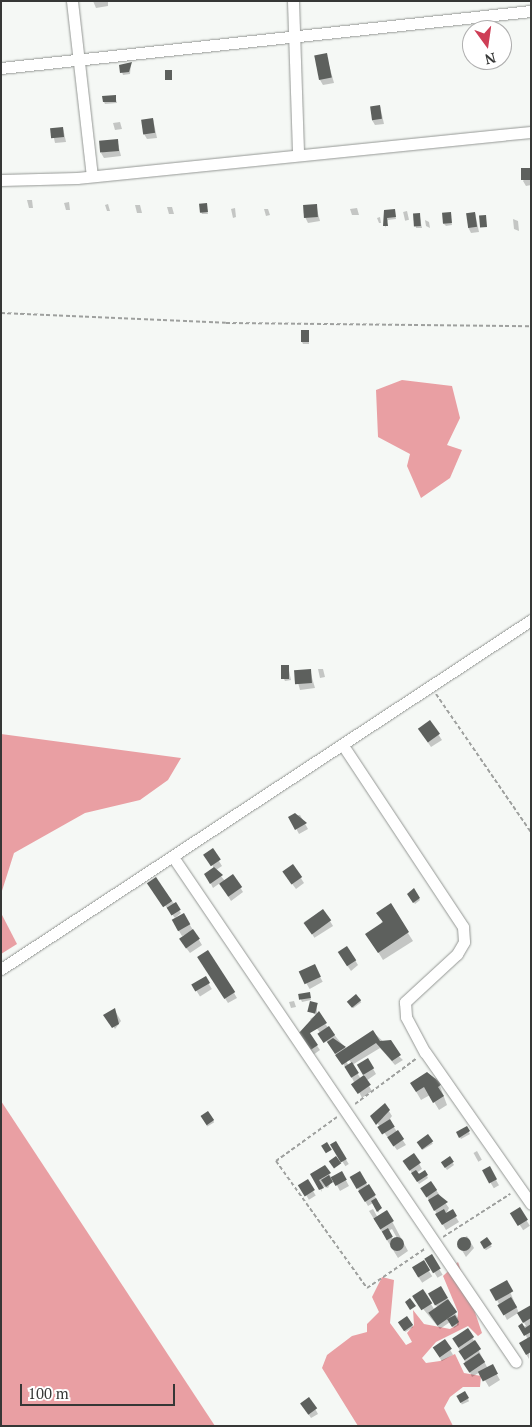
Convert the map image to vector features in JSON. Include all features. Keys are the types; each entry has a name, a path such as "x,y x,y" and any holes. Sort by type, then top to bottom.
{"street":[{"path":"72,1 92,176"},
{"path":"293,1 298,153"},
{"path":"1,68 78,57 531,11"},
{"path":"1,180 92,176 298,153 531,132"},
{"path":"1,969 344,747 531,620"},
{"path":"344,747 463,927 464,942 457,954 405,1002 406,1017 425,1052 531,1204"},
{"path":"173,857 516,1362"}],"path":[{"path":"1,313 236,323 531,326"},
{"path":"432,689 531,832"},
{"path":"276,1161 367,1288"}],"shaded area":[{"path":"402,380 452,386 460,418 447,445 462,450 450,478 421,498 407,466 410,454 378,437 376,390"},
{"path":"1,734 181,758 168,780 140,800 85,813 14,853 1,894"},
{"path":"1,913 17,944 1,954"},
{"path":"1,1101 215,1426 1,1426"},
{"path":"458,1262 482,1333 478,1336 468,1326 436,1342 422,1358 426,1363 440,1361 455,1354 464,1373 481,1376 480,1387 463,1387 450,1397 444,1408 453,1426 358,1426 322,1368 327,1355 352,1336 367,1332 367,1324 379,1312 372,1297 382,1277 394,1280 390,1323 406,1345 412,1342 407,1333 414,1325 413,1310 424,1324 450,1329 457,1325 458,1312 443,1276"}],"building":[{"path":"327,53 332,78 319,80 314,55"},
{"path":"132,62 129,72 120,73 119,65"},
{"path":"165,70 172,70 172,80 165,80"},
{"path":"116,95 116,102 103,102 102,96"},
{"path":"380,105 382,119 372,120 370,106"},
{"path":"153,118 155,133 143,135 141,120"},
{"path":"63,127 64,137 51,138 50,128"},
{"path":"118,139 119,151 100,153 99,141"},
{"path":"521,168 531,168 531,180 521,180"},
{"path":"207,203 208,212 200,213 199,204"},
{"path":"317,204 318,217 304,218 303,205"},
{"path":"395,209 396,217 387,218 388,226 383,226 384,210"},
{"path":"451,212 452,223 443,224 442,213"},
{"path":"475,212 477,227 468,228 466,213"},
{"path":"413,213 420,213 421,226 414,226"},
{"path":"486,215 487,227 480,228 479,216"},
{"path":"301,330 309,330 309,342 301,342"},
{"path":"281,665 289,665 289,679 281,679"},
{"path":"311,669 312,683 295,684 294,670"},
{"path":"430,720 440,734 428,743 418,729"},
{"path":"295,813 307,823 295,830 288,817"},
{"path":"213,848 221,860 211,866 203,855"},
{"path":"293,864 302,877 292,885 282,871"},
{"path":"214,867 223,875 210,884 204,874"},
{"path":"233,874 242,887 228,897 219,884"},
{"path":"156,877 172,901 163,907 147,883"},
{"path":"414,888 420,898 413,903 407,894"},
{"path":"176,902 181,910 171,915 167,908"},
{"path":"391,903 409,932 378,953 365,934 383,922 376,913"},
{"path":"323,909 331,920 312,934 304,923"},
{"path":"184,913 190,924 178,931 172,920"},
{"path":"193,929 200,939 186,949 179,939"},
{"path":"347,946 356,960 347,966 338,952"},
{"path":"208,950 235,992 224,999 197,957"},
{"path":"315,964 321,977 305,984 299,972"},
{"path":"206,976 210,983 195,991 191,984"},
{"path":"310,992 311,998 299,1000 298,994"},
{"path":"356,994 361,1000 352,1008 347,1002"},
{"path":"310,1001 318,1003 315,1014 307,1012"},
{"path":"115,1008 119,1024 112,1028 103,1015"},
{"path":"319,1011 327,1023 310,1033 318,1045 309,1051 298,1034"},
{"path":"329,1026 335,1035 324,1043 317,1034"},
{"path":"373,1030 380,1041 391,1040 401,1055 392,1061 376,1043 342,1065 335,1055"},
{"path":"333,1038 346,1047 335,1054 327,1042"},
{"path":"368,1058 374,1068 363,1075 357,1065"},
{"path":"352,1062 359,1073 351,1078 344,1067"},
{"path":"427,1072 442,1084 438,1087 444,1096 433,1103 424,1087 416,1092 410,1083"},
{"path":"364,1075 371,1085 358,1094 351,1084"},
{"path":"385,1103 390,1110 376,1125 370,1116"},
{"path":"208,1111 214,1120 207,1125 201,1116"},
{"path":"390,1119 395,1127 382,1135 377,1127"},
{"path":"467,1126 470,1131 459,1138 456,1132"},
{"path":"398,1130 404,1139 393,1146 387,1137"},
{"path":"428,1134 433,1141 422,1150 417,1142"},
{"path":"336,1141 347,1159 341,1163 330,1145"},
{"path":"327,1142 332,1150 326,1153 321,1146"},
{"path":"414,1153 421,1163 409,1171 403,1161"},
{"path":"336,1156 341,1163 334,1169 329,1161"},
{"path":"450,1156 454,1162 445,1168 441,1162"},
{"path":"325,1165 331,1173 319,1180 324,1188 319,1190 310,1174"},
{"path":"490,1166 497,1179 489,1183 482,1170"},
{"path":"416,1170 419,1174 425,1170 428,1175 417,1182 411,1173"},
{"path":"342,1171 347,1180 335,1186 331,1177"},
{"path":"360,1171 367,1183 357,1189 350,1177"},
{"path":"329,1175 333,1182 326,1187 321,1180"},
{"path":"308,1179 315,1190 305,1196 298,1185"},
{"path":"431,1181 437,1190 426,1197 420,1188"},
{"path":"369,1184 376,1195 365,1202 358,1191"},
{"path":"438,1194 448,1202 434,1211 428,1200"},
{"path":"376,1198 382,1208 377,1212 371,1201"},
{"path":"520,1207 528,1220 518,1226 510,1213"},
{"path":"444,1209 446,1213 453,1209 457,1216 442,1225 435,1214"},
{"path":"387,1210 394,1221 380,1230 373,1218"},
{"path":"388,1228 393,1237 387,1240 382,1231"},
{"path":"394,1237 400,1237 404,1244 400,1251 394,1251 390,1247 390,1241"},
{"path":"461,1237 467,1237 471,1244 467,1251 461,1251 457,1247 457,1241"},
{"path":"487,1237 492,1244 484,1249 480,1242"},
{"path":"432,1254 441,1269 433,1273 424,1259"},
{"path":"424,1260 430,1270 418,1277 412,1267"},
{"path":"507,1280 513,1291 496,1301 490,1290"},
{"path":"441,1286 448,1298 435,1306 428,1294"},
{"path":"423,1289 432,1303 421,1310 412,1296"},
{"path":"511,1297 517,1307 503,1316 497,1305"},
{"path":"410,1298 416,1306 410,1310 405,1302"},
{"path":"448,1299 457,1312 438,1326 428,1313"},
{"path":"531,1305 531,1318 523,1323 517,1313"},
{"path":"455,1315 459,1322 452,1327 447,1319"},
{"path":"407,1316 413,1325 404,1331 398,1322"},
{"path":"522,1323 525,1328 531,1324 531,1332 524,1336 518,1326"},
{"path":"468,1328 474,1337 458,1348 452,1339"},
{"path":"531,1336 531,1352 526,1355 519,1343"},
{"path":"445,1339 452,1349 440,1357 433,1348"},
{"path":"475,1340 481,1349 465,1360 458,1351"},
{"path":"479,1353 485,1362 469,1373 463,1364"},
{"path":"493,1364 498,1374 483,1382 478,1372"},
{"path":"465,1391 469,1398 460,1403 456,1396"},
{"path":"309,1397 317,1408 308,1415 300,1403"}]}
